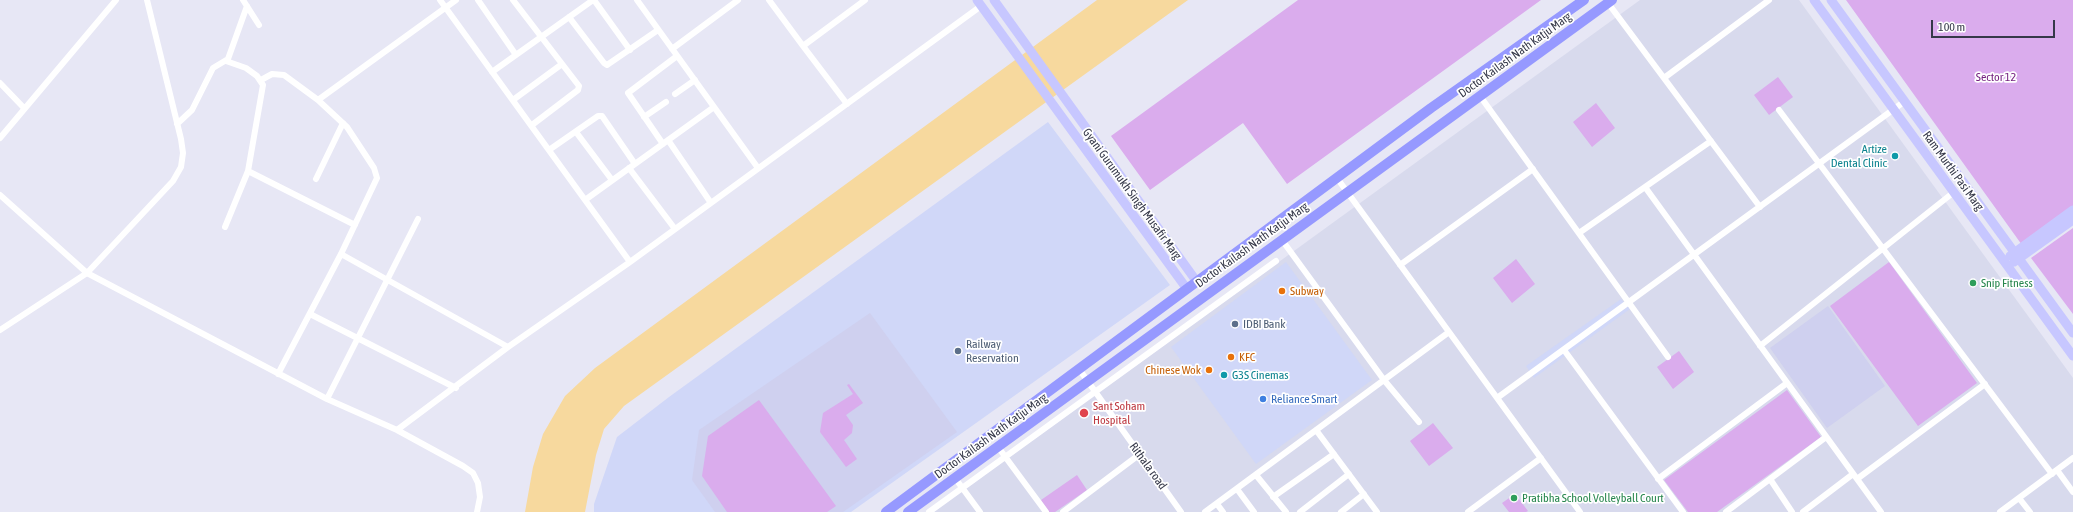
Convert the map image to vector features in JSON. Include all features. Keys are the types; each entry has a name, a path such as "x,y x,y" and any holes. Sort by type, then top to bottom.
{"main road":[{"name":"Doctor Kailash Nath Katju Marg","path":"886,512 1336,178 1584,0"},
{"name":"Doctor Kailash Nath Katju Marg","path":"908,512 920,509 955,478 1610,2"},
{"path":"1566,13 1576,26"}],"street":[{"path":"0,330 87,273 173,181 181,167 183,153 147,0"},
{"path":"243,0 259,25"},
{"path":"440,0 630,262"},
{"path":"318,100 456,0"},
{"path":"478,0 516,55"},
{"path":"513,0 579,86 578,90 532,125"},
{"path":"492,72 594,0 630,50"},
{"path":"637,0 758,168"},
{"path":"672,49 738,0"},
{"path":"769,0 847,104"},
{"path":"803,46 864,0"},
{"name":"Gyani Gurumukh Singh Musafir Marg","path":"994,0 1197,282"},
{"path":"1664,78 1769,0"},
{"name":"Ram Murthi Pasi Marg","path":"1814,0 2073,356"},
{"name":"Ram Murthi Pasi Marg","path":"1831,0 2073,334"},
{"path":"0,138 113,1"},
{"path":"1610,2 1664,78 1760,207"},
{"path":"397,430 456,388 508,347 630,262 847,104 979,3"},
{"name":"Gyani Gurumukh Singh Musafir Marg","path":"979,3 1187,289"},
{"path":"177,124 192,110 214,68 226,61 238,34 247,6"},
{"path":"569,17 605,64 610,64 658,30"},
{"path":"677,56 628,93 644,117 665,142 710,203"},
{"path":"225,227 248,171 263,90 261,80 246,68 226,61"},
{"path":"513,100 562,64"},
{"path":"261,80 272,74 284,75 318,100 343,123 376,172 375,184 341,254 278,374"},
{"path":"675,94 695,80"},
{"path":"0,83 24,108"},
{"path":"1480,96 1668,357"},
{"path":"1497,398 1905,101"},
{"path":"644,117 666,102"},
{"path":"585,200 714,107"},
{"path":"1779,110 1984,384 2073,492"},
{"path":"549,150 598,116 602,116 635,164"},
{"path":"316,179 343,123"},
{"path":"576,132 612,180"},
{"path":"1579,233 1711,141"},
{"path":"629,168 674,229"},
{"path":"1400,265 1532,169"},
{"path":"248,171 355,225"},
{"path":"1336,178 1580,512"},
{"path":"1645,187 1879,511"},
{"path":"1760,346 1954,192"},
{"path":"0,195 87,273 327,399 397,430 473,473 478,482 480,497 477,512"},
{"path":"2017,256 2073,210"},
{"path":"327,399 418,219"},
{"path":"2006,263 2073,220"},
{"path":"1282,240 1384,380 1419,422"},
{"path":"341,254 508,347"},
{"path":"929,512 1276,261"},
{"path":"310,314 456,388"},
{"path":"1205,512 1449,332"},
{"path":"1564,350 1682,512"},
{"name":"Rithala road","path":"1079,369 1182,512"},
{"path":"1658,479 1787,383"},
{"path":"1803,512 1855,477 1984,384"},
{"path":"1316,430 1377,512"},
{"path":"1726,512 1826,438"},
{"path":"998,447 1046,512"},
{"path":"1063,512 1140,454"},
{"path":"1273,496 1334,454"},
{"path":"1468,512 1540,458"},
{"path":"2000,512 2073,458"},
{"path":"1300,512 1307,510 1349,474"},
{"path":"1256,475 1286,512"},
{"path":"955,478 980,512"},
{"path":"1770,479 1792,512"},
{"path":"1237,489 1254,512"},
{"path":"1341,512 1364,494"},
{"path":"2020,498 2030,512"},
{"path":"1217,504 1223,512"},
{"path":"1734,506 1739,512"}],"shaded area":[{"path":"1097,0 1188,0 624,406 604,429 596,455 585,512 525,512 533,467 543,434 565,396 595,368"},
{"path":"1640,0 1799,0 2073,378 2073,512 934,512"},
{"path":"1048,122 1170,285 851,512 594,512 594,504 617,437 669,397"},
{"path":"1286,262 1372,380 1256,464 1171,347"},
{"path":"1621,299 1630,309 1534,378 1526,366"},
{"path":"1828,306 1885,386 1827,428 1770,348"},
{"path":"870,313 957,432 843,512 715,512 692,480 699,430"}],"green space":[{"path":"1298,0 1541,0 1287,184 1243,123 1150,190 1111,136"},
{"name":"Sector 12","path":"1846,0 2073,0 2073,208 2022,245"},
{"path":"1778,77 1793,97 1769,115 1754,95"},
{"path":"1596,103 1615,128 1592,147 1573,122"},
{"path":"2073,228 2073,314 2031,258"},
{"path":"1516,259 1535,284 1512,303 1493,278"},
{"path":"1889,262 1977,383 1918,426 1830,306"},
{"path":"1679,351 1694,372 1673,389 1657,367"},
{"path":"849,384 863,403 846,415 853,425 852,433 844,440 857,459 846,467 820,432 823,413 853,394 847,385"},
{"path":"1787,390 1821,437 1717,512 1688,512 1664,480"},
{"path":"759,400 836,506 827,512 727,512 702,476 708,436"},
{"path":"1433,423 1453,448 1429,466 1410,441"},
{"path":"1077,475 1087,490 1055,512 1049,512 1041,500"},
{"name":"Pratibha School Volleyball Court","path":"1515,494 1528,511 1509,512 1502,503"}],"place":[{"name":"Artize Dental Clinic","path":"1895,156"},
{"name":"Snip Fitness","path":"1973,283"},
{"name":"Subway","path":"1282,291"},
{"name":"IDBI Bank","path":"1235,324"},
{"name":"Railway Reservation","path":"958,351"},
{"name":"KFC","path":"1231,357"},
{"name":"Chinese Wok","path":"1209,370"},
{"name":"G3S Cinemas","path":"1224,375"},
{"name":"Reliance Smart","path":"1263,399"},
{"name":"Sant Soham Hospital","path":"1084,413"},
{"name":"Pratibha School Volleyball Court","path":"1514,498"}]}
